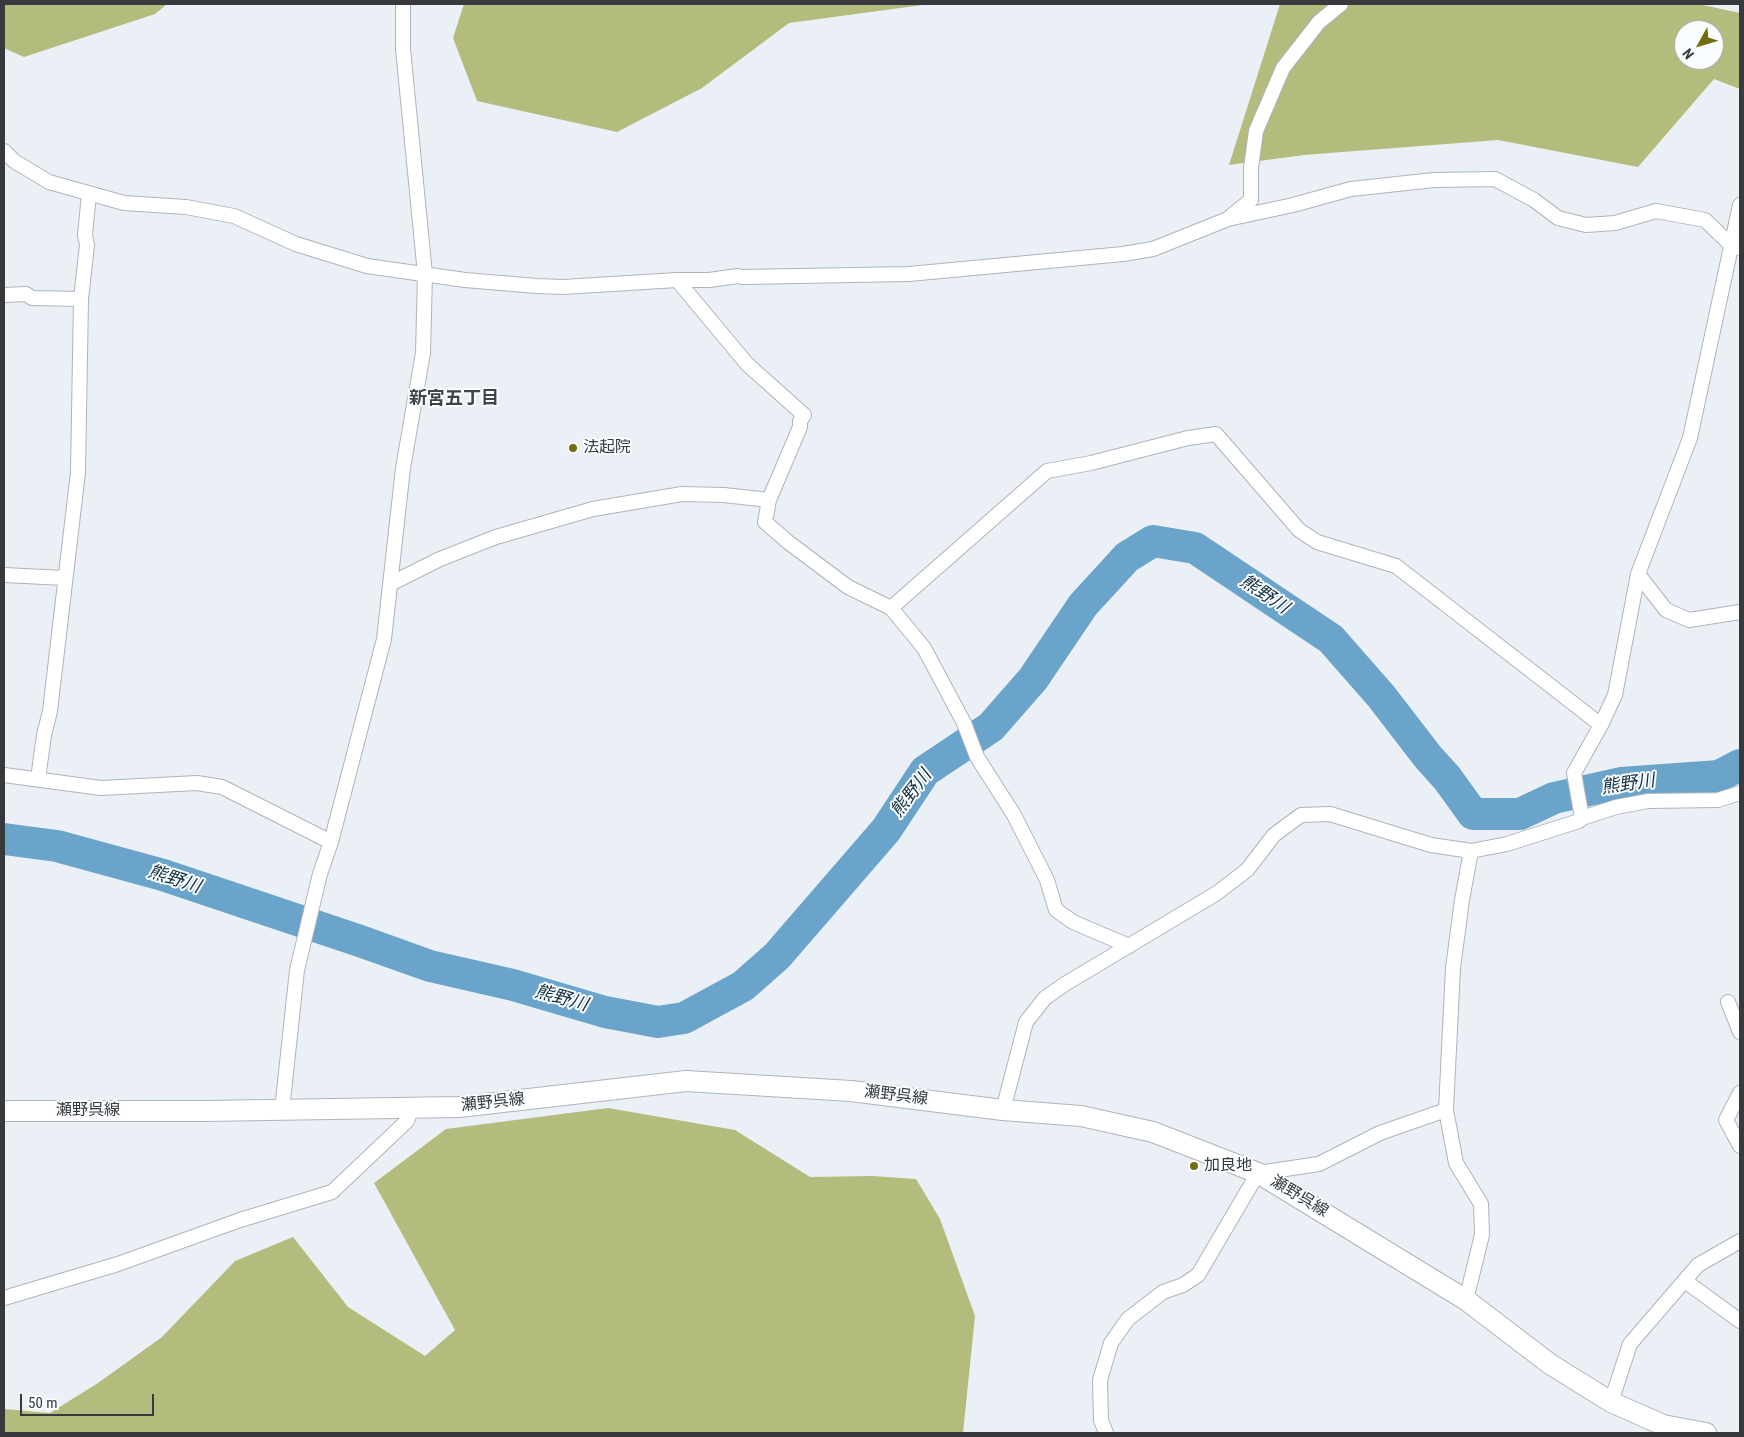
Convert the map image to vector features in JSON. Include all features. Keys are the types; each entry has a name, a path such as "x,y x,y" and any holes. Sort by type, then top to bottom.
{"main road":[{"name":"瀬野呉線","path":"4,1111 459,1107 686,1082 851,1091 1003,1110 1081,1116 1153,1132 1258,1173 1466,1300 1550,1364 1611,1402 1663,1425 1706,1433"}],"street":[{"path":"282,1110 297,970 319,880 331,842 384,639 403,468 423,353 425,274 403,49 403,4"},
{"path":"1228,219 1251,200 1251,168 1256,131 1283,68 1319,22 1341,4"},
{"path":"4,151 14,161 49,182 124,203 186,207 234,216 296,244 367,266 465,280 537,286 563,287 677,280 709,280 738,276 909,274 1122,254 1153,249 1228,219 1293,205 1351,189 1434,180 1494,179 1534,200 1558,218 1586,225 1615,223 1656,211 1705,220 1735,247"},
{"path":"38,779 44,735 50,711 78,472 81,299 87,245 85,235 89,194"},
{"path":"1582,818 1574,773 1601,725 1615,695 1638,574 1690,438 1720,304 1735,247 1740,205"},
{"path":"677,280 747,364 804,415 769,500 765,522 848,587 891,608 924,648 964,723 977,757 1014,815 1047,880 1056,910 1074,922 1129,946"},
{"path":"4,295 26,294 32,298 81,299"},
{"path":"891,608 1047,471 1091,463 1188,438 1216,434 1299,530 1317,542 1396,566 1601,725"},
{"path":"390,584 440,559 496,537 593,509 682,494 724,495 769,500"},
{"path":"1638,574 1666,610 1689,620 1740,612"},
{"path":"4,575 65,578"},
{"path":"4,775 102,788 197,783 222,787 331,842"},
{"path":"1003,1110 1026,1022 1045,998 1217,893 1247,870 1274,835 1301,815 1330,814 1431,845 1471,851 1507,844 1616,807 1648,801 1718,800 1740,793"},
{"path":"1466,1300 1482,1234 1481,1204 1456,1163 1446,1110 1454,968 1462,900 1471,851"},
{"path":"1728,1002 1740,1032"},
{"path":"1740,1094 1726,1120 1740,1146"},
{"path":"4,1298 118,1264 240,1220 332,1192 407,1121 412,1108"},
{"path":"1106,1433 1101,1420 1100,1380 1111,1343 1128,1319 1163,1292 1183,1285 1198,1275 1258,1173 1319,1164 1380,1133 1446,1110"},
{"path":"1611,1402 1630,1344 1698,1265 1740,1241"},
{"path":"1684,1281 1740,1321"}],"green space":[{"path":"4,4 167,4 155,14 24,57 4,48"},
{"path":"464,4 930,4 789,23 702,88 617,132 477,101 453,38"},
{"path":"1280,4 1698,4 1740,13 1740,89 1714,79 1638,167 1498,140 1304,155 1229,165"},
{"path":"608,1108 735,1130 810,1177 872,1176 916,1179 940,1219 975,1316 963,1433 4,1433 4,1409 50,1413 98,1383 162,1337 235,1261 293,1237 348,1307 425,1356 455,1330 374,1183 446,1129"}],"waterway":[{"name":"熊野川","path":"4,839 57,846 163,875 430,966 513,985 605,1012 658,1022 684,1018 743,986 777,956 886,830 925,771 991,727 1033,679 1083,605 1127,557 1153,541 1195,548 1331,639 1381,696 1428,757 1447,778 1473,814 1520,814 1554,798 1621,783 1719,776 1740,765"}],"place":[{"name":"法起院","path":"573,448"},
{"name":"加良地","path":"1194,1166"}],"district":[{"name":"新宮五丁目","path":"454,399"}]}
